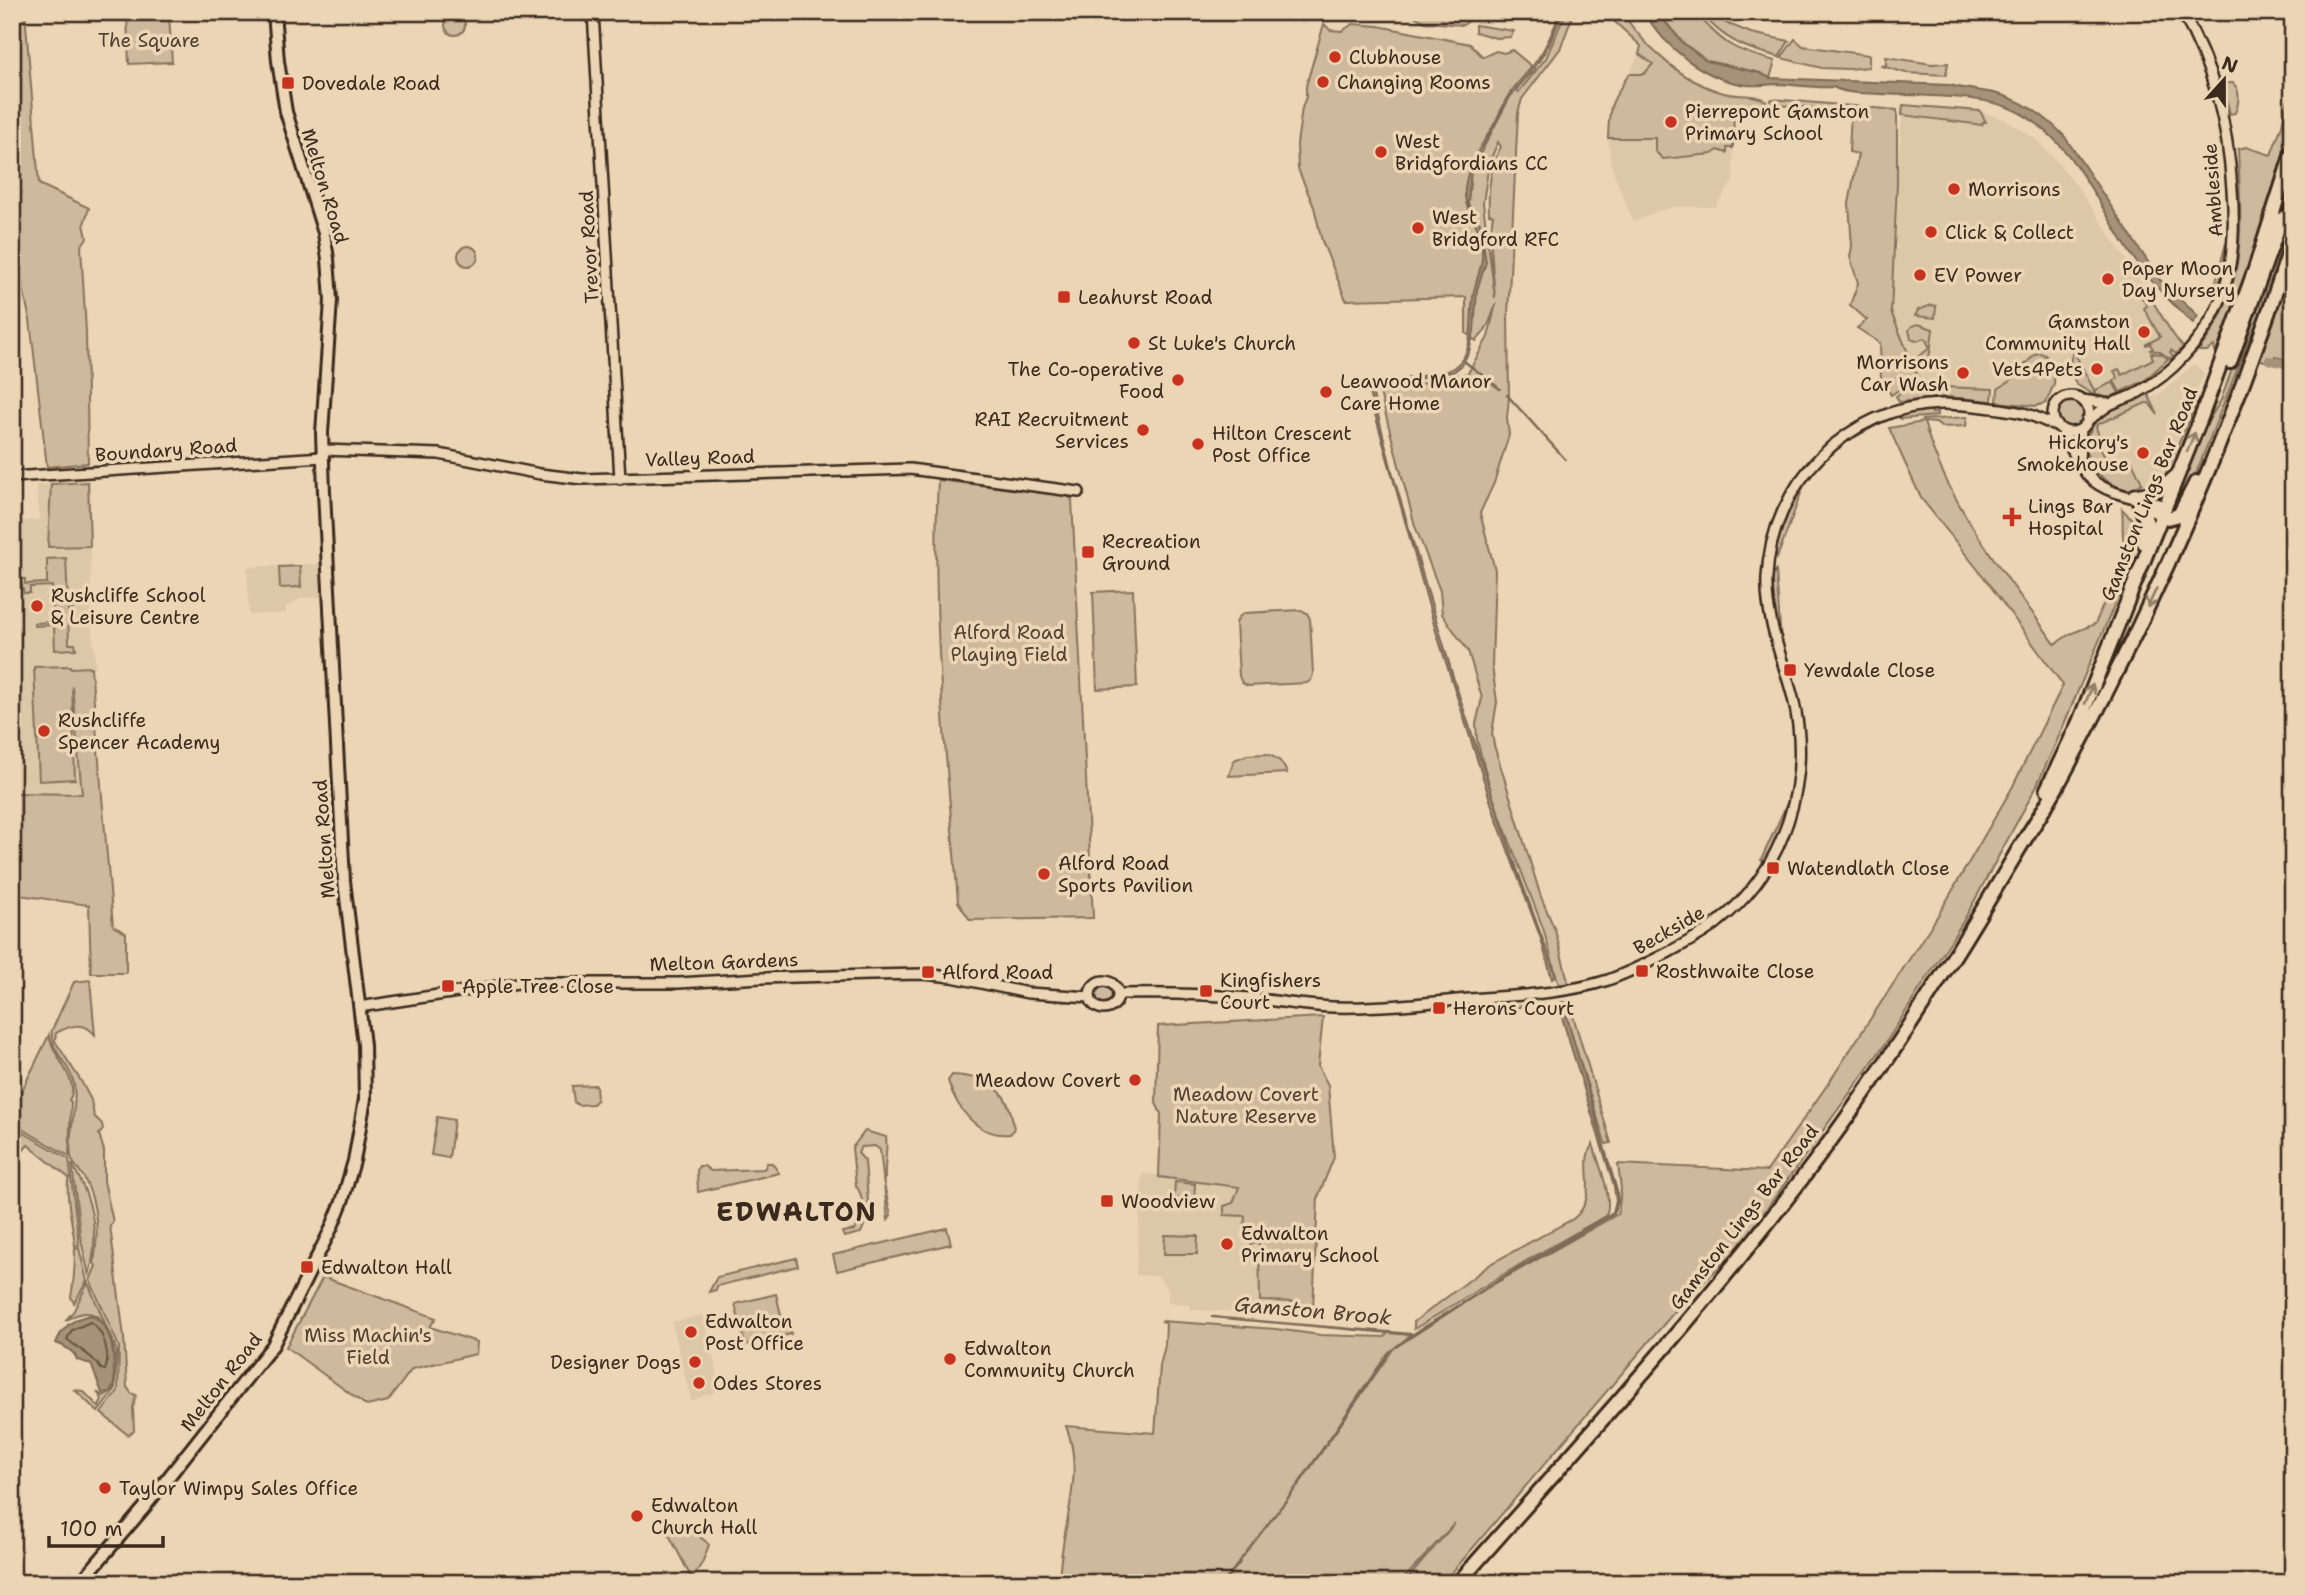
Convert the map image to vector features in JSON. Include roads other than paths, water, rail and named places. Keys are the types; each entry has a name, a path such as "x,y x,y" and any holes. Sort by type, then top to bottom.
{"highway":[{"name":"Gamston Lings Bar Road","path":"2020,846 2078,722 2202,415 2255,269 2293,150"},
{"path":"2202,415 2227,370 2255,298 2278,225 2290,217 2278,194"},
{"name":"Gamston Lings Bar Road","path":"1458,1583 1702,1305 1803,1177 1964,943 2052,796 2131,644 2181,537 2236,403 2293,239"},
{"path":"2163,511 2168,518 2177,516 2192,490 2244,360 2275,292"},
{"path":"2113,636 2121,603 2147,536 2147,523 2141,507"},
{"path":"2177,516 2181,537"}],"main road":[{"name":"Melton Road","path":"80,1583 145,1508 276,1340 342,1202 358,1145 365,1080 344,881 323,453 331,332 328,259 324,233 286,112 274,12"}],"street":[{"name":"Trevor Road","path":"593,12 620,479"},
{"name":"Ambleside","path":"2084,425 2111,404 2148,387 2174,367 2191,348 2216,310 2232,261 2234,216 2227,130 2213,80 2182,12"},
{"path":"2111,404 2068,396 2055,405 2053,415 2073,453 2095,481 2163,511"},
{"path":"2079,460 2087,407 2082,400"},
{"name":"Beckside","path":"1118,994 1195,994 1321,1006 1376,1007 1536,992 1607,980 1646,964 1708,930 1739,903 1765,871 1779,847 1794,802 1800,756 1798,730 1793,699 1770,616 1767,578 1771,544 1779,519 1796,485 1811,465 1840,439 1873,419 1892,413 1941,404 2029,414 2044,412 2055,405"},
{"name":"Beckside","path":"2029,414 2059,427"},
{"path":"2059,427 2072,432 2084,425"},
{"name":"Boundary Road","path":"12,477 323,453"},
{"name":"Valley Road","path":"323,453 439,454 540,474 582,479 910,469 1079,492"},
{"path":"2122,494 2158,490 2171,480 2180,468"},
{"path":"2122,494 2141,507 2163,511"},
{"name":"Melton Gardens","path":"359,1007 518,983 679,983 923,974 952,977 1028,993 1090,997"},
{"path":"1104,980 1116,987 1118,994 1115,1004 1104,1009 1095,1006 1090,997 1093,985 1104,980"}],"water":[{"path":"1560,12 1563,12 1549,45 1536,66 1510,97 1471,171 1468,203 1472,214 1480,223 1486,262 1477,290 1474,331 1469,352 1461,366 1453,372 1376,387 1373,395 1393,475 1455,683 1556,976 1552,979 1541,939 1495,815 1435,628 1368,389 1378,384 1447,371 1464,357 1470,336 1472,302 1482,253 1479,232 1468,209 1465,196 1468,173 1507,98 1544,49"},
{"path":"1644,12 1657,12 1683,43 1707,61 1760,73 1770,78 1950,85 1994,93 2024,104 2065,137 2160,280 2198,316 2193,323 2169,301 2135,260 2068,155 2033,121 2012,109 1965,98 1731,82 1701,69 1675,50"},
{"name":"Gamston Brook","path":"1564,1007 1617,1191 1618,1201 1614,1214 1487,1288 1394,1349 1411,1335 1211,1317 1413,1334 1519,1267 1613,1212 1616,1201 1614,1186 1560,1011"},
{"path":"91,1315 105,1328 112,1346 114,1386 110,1392 102,1393 91,1364 77,1360 72,1351 56,1343 69,1324"},
{"path":"1393,1349 1300,1483 1252,1544 1299,1483"}],"waterway":[{"path":"2269,360 2293,366"},
{"path":"1464,361 1500,389"},
{"path":"1507,395 1565,459"},
{"name":"Gamston Brook","path":"1497,1009 1545,1004"}],"place":[{"name":"Clubhouse","path":"1335,57"},
{"name":"Changing Rooms","path":"1323,82"},
{"name":"Dovedale Road","path":"288,83"},
{"name":"Pierrepont Gamston Primary School","path":"1671,122"},
{"name":"West Bridgfordians CC","path":"1381,152"},
{"name":"Morrisons","path":"1954,189"},
{"name":"West Bridgford RFC","path":"1418,228"},
{"name":"Click & Collect","path":"1931,232"},
{"name":"EV Power","path":"1920,275"},
{"name":"Paper Moon Day Nursery","path":"2108,279"},
{"name":"Leahurst Road","path":"1064,297"},
{"name":"Gamston Community Hall","path":"2144,332"},
{"name":"St Luke's Church","path":"1134,343"},
{"name":"Vets4Pets","path":"2097,369"},
{"name":"Morrisons Car Wash","path":"1963,373"},
{"name":"The Co-operative Food","path":"1178,380"},
{"name":"Leawood Manor Care Home","path":"1326,392"},
{"name":"RAI Recruitment Services","path":"1143,430"},
{"name":"Hilton Crescent Post Office","path":"1198,444"},
{"name":"Hickory's Smokehouse","path":"2143,453"},
{"name":"Lings Bar Hospital","path":"2012,517"},
{"name":"Recreation Ground","path":"1088,552"},
{"name":"Rushcliffe School & Leisure Centre","path":"37,606"},
{"name":"Yewdale Close","path":"1790,670"},
{"name":"Rushcliffe Spencer Academy","path":"44,731"},
{"name":"Watendlath Close","path":"1773,868"},
{"name":"Alford Road Sports Pavilion","path":"1044,874"},
{"name":"Rosthwaite Close","path":"1642,971"},
{"name":"Alford Road","path":"928,972"},
{"name":"Apple Tree Close","path":"448,986"},
{"name":"Kingfishers Court","path":"1206,991"},
{"name":"Herons Court","path":"1439,1008"},
{"name":"Meadow Covert","path":"1135,1080"},
{"name":"Woodview","path":"1107,1201"},
{"name":"Edwalton Primary School","path":"1227,1244"},
{"name":"Edwalton Hall","path":"307,1267"},
{"name":"Edwalton Post Office","path":"691,1332"},
{"name":"Edwalton Community Church","path":"950,1359"},
{"name":"Designer Dogs","path":"695,1362"},
{"name":"Odes Stores","path":"699,1383"},
{"name":"Taylor Wimpy Sales Office","path":"105,1488"},
{"name":"Edwalton Church Hall","path":"637,1516"}],"district":[{"name":"EDWALTON","path":"797,1211"}],"park label":[{"name":"The Square","path":"149,40"},
{"name":"Alford Road Playing Field","path":"1009,643"},
{"name":"Meadow Covert Nature Reserve","path":"1246,1105"},
{"name":"Miss Machin's Field","path":"368,1346"}]}
